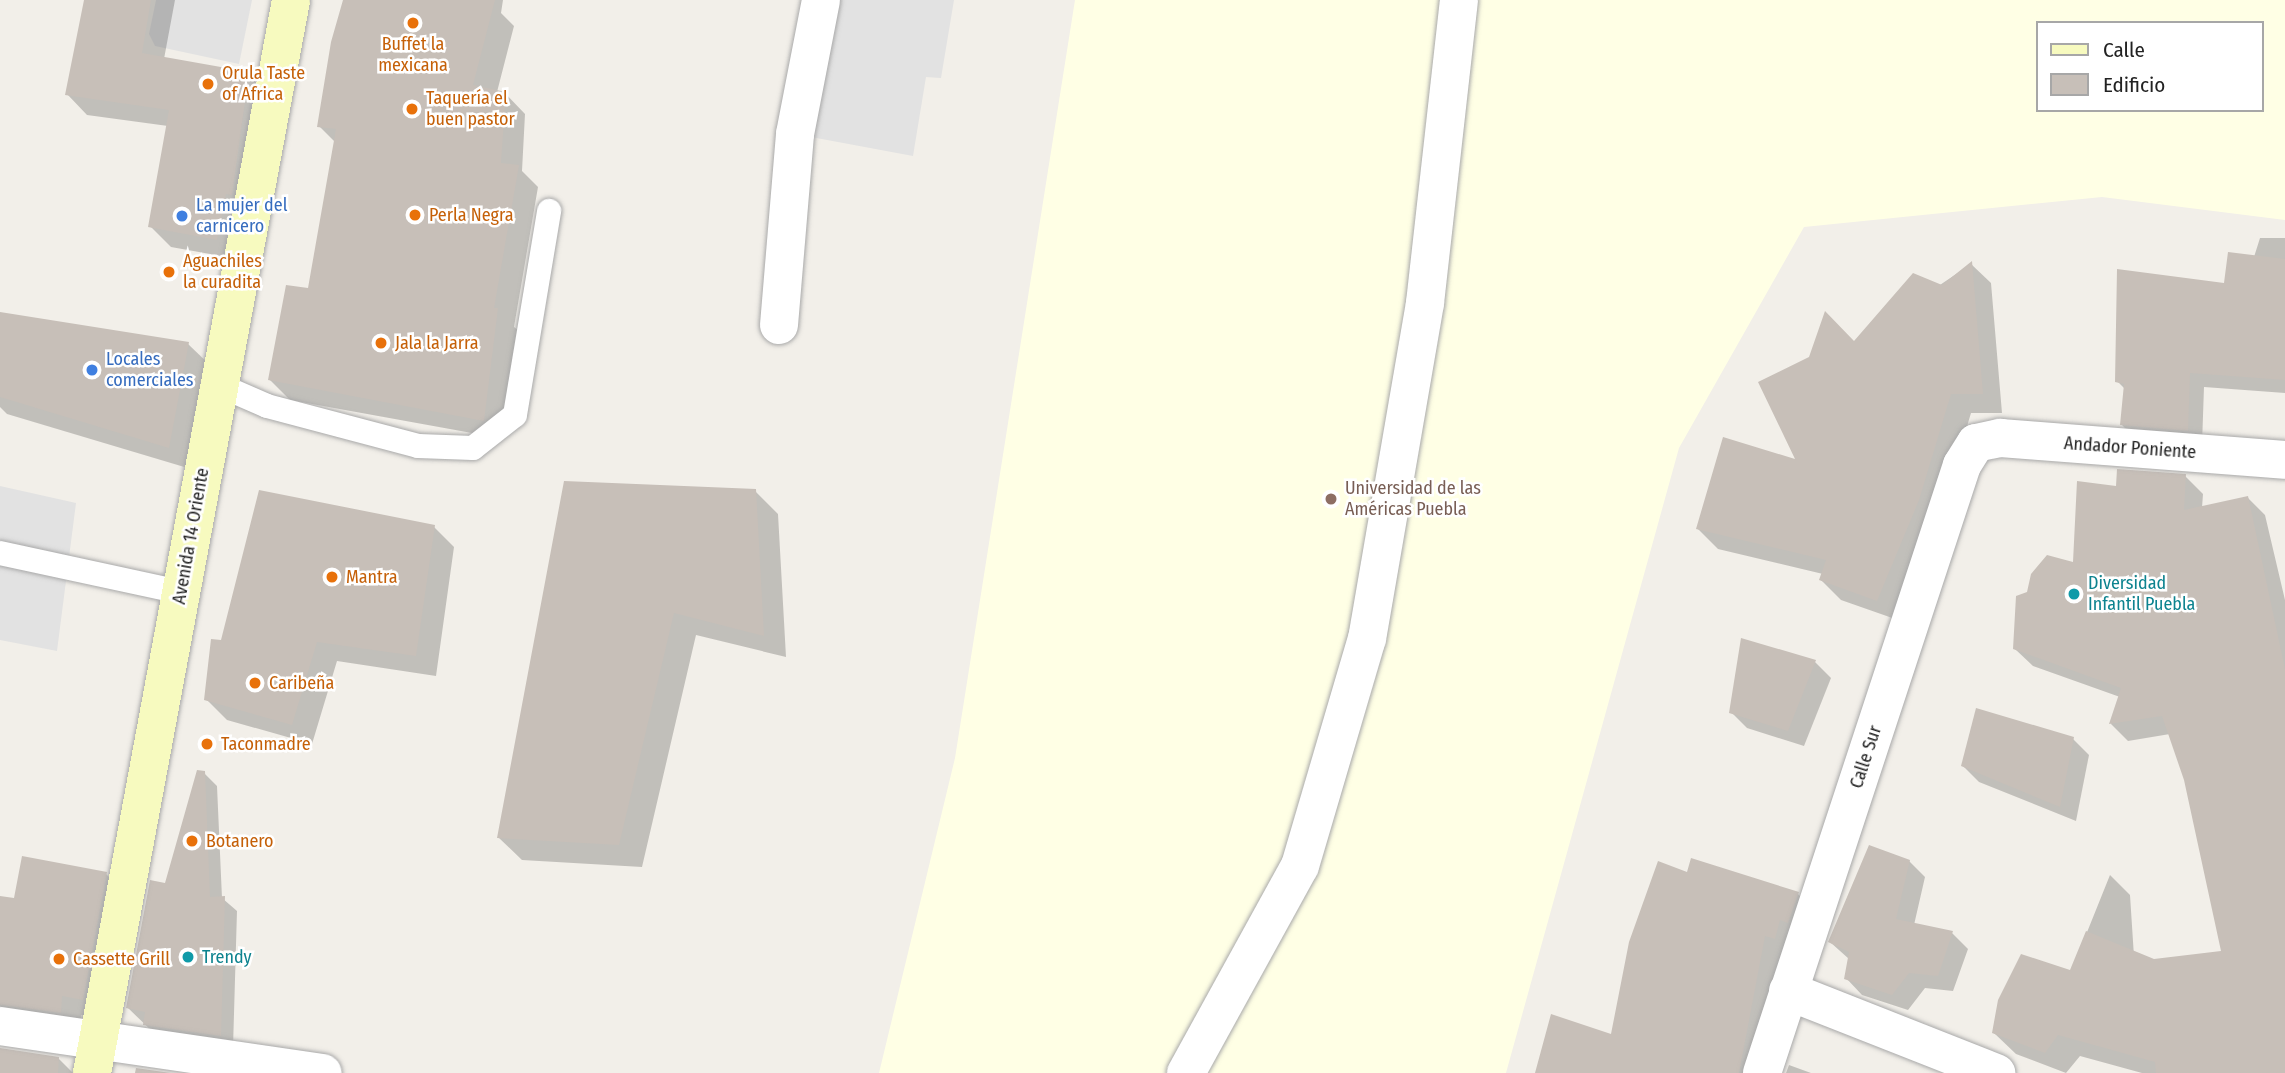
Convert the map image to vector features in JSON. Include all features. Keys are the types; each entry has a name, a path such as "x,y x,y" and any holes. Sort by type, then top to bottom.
{"main road":[{"name":"Avenida 14 Oriente","path":"95,1058 291,0"}],"street":[{"path":"779,325 795,134 821,0"},
{"path":"1186,1073 1300,866 1367,639 1425,303 1459,0"},
{"name":"Andador Poniente","path":"1976,443 2000,438 2285,460"},
{"name":"Calle Sur","path":"1762,1073 1962,465 1976,443"},
{"path":"1788,991 1996,1073"},
{"path":"0,1026 95,1058 323,1073"}],"lane":[{"path":"219,386 267,406 418,446 473,448 515,415 549,211"},
{"path":"0,553 181,592"}],"shaded area":[{"path":"156,0 252,0 239,64 155,46 149,34"},
{"path":"826,0 954,0 941,78 926,77 913,156 795,134"},
{"name":"Universidad de las Américas Puebla","path":"1075,0 2285,0 2285,220 2102,197 1804,227 1679,448 1506,1073 879,1073 955,758"},
{"path":"0,486 76,503 57,651 0,640"}],"building":[{"path":"84,0 151,0 142,53 249,72 232,195 226,194 217,240 148,227 169,110 65,95"},
{"path":"343,0 495,0 473,85 506,92 501,163 519,165 494,308 498,308 484,421 268,380 286,285 308,288 336,129 317,127 331,42"},
{"path":"2228,252 2285,259 2285,380 2190,373 2188,431 2120,425 2124,384 2115,382 2117,269 2224,283"},
{"path":"1972,261 1983,394 1951,394 1919,500 1877,601 1819,580 1826,560 1696,529 1723,437 1795,459 1758,382 1809,357 1825,311 1854,341 1913,273 1942,285"},
{"name":"Locales comerciales","path":"0,312 189,342 169,448 0,397"},
{"path":"2117,469 2186,474 2184,510 2248,496 2285,669 2285,1073 2156,1073 2155,1062 2058,1035 2045,1053 1992,1033 1998,1000 2021,954 2070,970 2086,931 2154,959 2221,951 2184,780 2162,716 2109,724 2121,688 2013,649 2016,596 2027,592 2031,574 2047,555 2073,562 2077,481 2116,486"},
{"path":"564,481 756,489 764,636 674,613 619,845 497,838"},
{"name":"Mantra","path":"259,490 435,525 416,656 317,642 292,725 204,700 211,639 221,640"},
{"path":"1741,638 1816,660 1788,731 1729,713"},
{"path":"1976,708 2074,737 2060,807 1961,766"},
{"path":"197,770 205,771 210,897 225,896 221,1036 143,1025 145,1012 126,1008 150,880 165,883"},
{"path":"1869,845 1910,860 1896,919 1953,931 1938,976 1909,973 1892,995 1844,979 1849,952 1828,942"},
{"path":"22,856 107,872 83,1000 62,996 61,1013 0,1005 0,896 14,898"},
{"path":"1691,858 1799,892 1788,923 1780,920 1775,939 1765,936 1739,1073 1535,1073 1551,1014 1611,1034 1629,942 1658,861 1687,872"},
{"path":"0,1048 59,1057 58,1073 0,1073"},
{"path":"136,1068 171,1073 135,1073"}],"place":[{"name":"Buffet la mexicana","path":"413,23"},
{"name":"Orula Taste of Africa","path":"208,84"},
{"name":"Taquería el buen pastor","path":"412,109"},
{"name":"Perla Negra","path":"415,215"},
{"name":"La mujer del carnicero","path":"182,216"},
{"name":"Aguachiles la curadita","path":"169,272"},
{"name":"Jala la Jarra","path":"381,343"},
{"name":"Locales comerciales","path":"92,370"},
{"name":"Universidad de las Américas Puebla","path":"1331,499"},
{"name":"Mantra","path":"332,577"},
{"name":"Diversidad Infantil Puebla","path":"2074,594"},
{"name":"Caribeña","path":"255,683"},
{"name":"Taconmadre","path":"207,744"},
{"name":"Botanero","path":"192,841"},
{"name":"Trendy","path":"188,957"},
{"name":"Cassette Grill","path":"59,959"}]}
